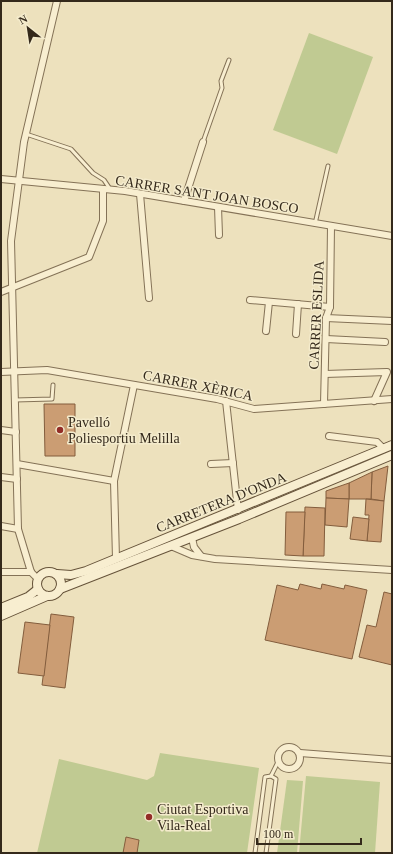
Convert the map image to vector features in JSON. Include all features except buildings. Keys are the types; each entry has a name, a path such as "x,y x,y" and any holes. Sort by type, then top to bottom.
{"main road":[{"name":"CARRETERA D'ONDA","path":"57,574 71,575 116,558 238,510 392,445"},
{"name":"CARRETERA D'ONDA","path":"60,589 192,538 392,455"},
{"path":"1,616 47,596 54,595 60,589 61,581 57,574 46,572 38,579 38,589"},
{"path":"38,589 47,596"},
{"path":"1,608 28,596 38,589"}],"street":[{"path":"38,579 31,572 18,529 11,241 18,181 26,134 57,1"},
{"path":"184,201 203,142"},
{"name":"CARRER SANT JOAN BOSCO","path":"1,179 140,194 392,236"},
{"path":"1,292 89,257 103,221 103,189"},
{"path":"140,194 149,298"},
{"path":"218,207 219,235"},
{"name":"CARRER ESLIDA","path":"324,404 326,318 330,307 331,226"},
{"path":"250,300 330,307"},
{"path":"266,331 269,302"},
{"path":"296,334 298,304"},
{"path":"326,318 392,321"},
{"path":"326,340 385,342"},
{"name":"CARRER XÈRICA","path":"1,372 14,370 47,370 226,401 254,409 392,400"},
{"path":"324,374 387,372 374,401"},
{"path":"116,558 114,481 134,385"},
{"path":"226,401 238,510"},
{"path":"1,430 16,432"},
{"path":"329,436 377,442 384,449"},
{"path":"211,464 233,463"},
{"path":"17,464 114,481"},
{"path":"1,476 17,479"},
{"path":"1,526 18,529"},
{"path":"192,538 194,547 200,556"},
{"path":"171,546 192,555 215,559 392,570"},
{"path":"1,572 31,572"},
{"path":"300,753 300,762 293,768 284,768 278,762 278,753 284,747 293,747 300,753 392,760"}],"lane":[{"path":"203,142 222,88 222,81 229,60"},
{"path":"26,134 71,149 93,173 104,180 111,190"},
{"path":"314,224 328,166"},
{"path":"15,400 52,399 53,385"},
{"path":"271,776 278,762"},
{"path":"255,853 265,777 271,776 276,779 266,853"}],"green space":[{"path":"309,33 373,57 337,154 273,130"},
{"name":"Ciutat Esportiva Vila-Real","path":"160,753 259,768 247,853 37,853 59,759 147,780 154,776"},
{"path":"306,776 380,782 375,853 299,853"},
{"path":"287,780 303,781 297,853 277,853"}],"place":[{"name":"Pavelló Poliesportiu Melilla","path":"60,430"},
{"name":"Ciutat Esportiva Vila-Real","path":"149,817"}]}
